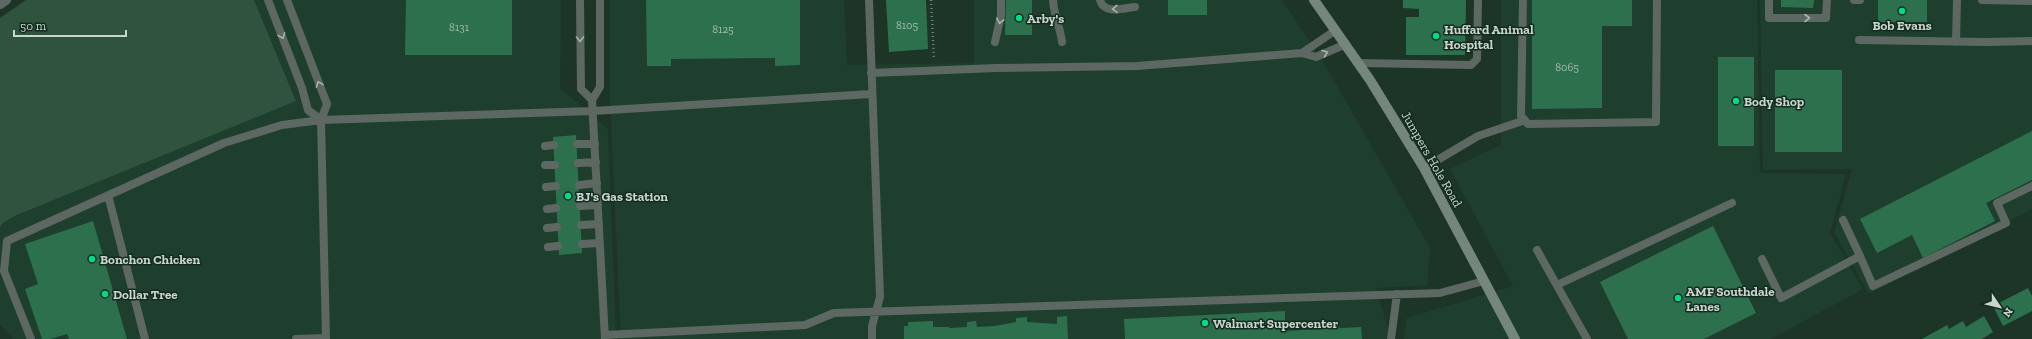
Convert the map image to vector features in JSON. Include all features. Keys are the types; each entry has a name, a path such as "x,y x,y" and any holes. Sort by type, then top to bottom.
{"main road":[{"name":"Jumpers Hole Road","path":"1314,0 1359,63 1424,168 1515,339"}],"street":[{"path":"0,4 6,0"}],"lane":[{"path":"268,0 302,88 308,110 321,120"},
{"path":"287,0 327,104 321,120 326,338 296,339"},
{"path":"580,0 581,89 592,100"},
{"path":"600,0 600,87 592,100 605,337 644,336 805,325 834,313 875,313 1440,293 1484,281"},
{"path":"869,0 871,94 880,297 872,326 872,339"},
{"path":"995,42 1001,15 1001,0"},
{"path":"1054,0 1054,16 1060,31 1062,42"},
{"path":"1100,0 1104,7 1109,9 1135,7"},
{"path":"1359,63 1471,65 1477,59 1478,0"},
{"path":"1522,0 1521,116 1528,124 1656,122 1656,0"},
{"path":"1769,0 1769,18 1826,18 1827,0"},
{"path":"1854,0 1860,0"},
{"path":"1956,42 1957,0"},
{"path":"1982,0 2032,1"},
{"path":"1302,53 1336,30"},
{"path":"1859,40 1956,42 2032,41"},
{"path":"871,73 996,68 1137,66 1260,58 1302,53 1316,57 1346,44"},
{"path":"31,339 4,271 7,241 224,144 282,125 321,120 593,111 871,94"},
{"path":"1424,168 1478,136 1525,120"},
{"path":"577,144 595,144"},
{"path":"545,146 554,145"},
{"path":"578,163 596,162"},
{"path":"545,165 555,165"},
{"path":"579,185 597,183"},
{"path":"546,187 556,186"},
{"path":"1843,220 1873,286 2006,223 1997,203 2032,186"},
{"path":"108,195 145,339"},
{"path":"1557,285 1732,203"},
{"path":"580,206 598,205"},
{"path":"547,208 556,208"},
{"path":"581,225 599,224"},
{"path":"547,228 557,227"},
{"path":"582,244 600,243"},
{"path":"548,247 558,246"},
{"path":"1537,250 1587,339"},
{"path":"1762,259 1781,298 1860,256"},
{"path":"1391,339 1396,294"}],"path":[{"path":"931,0 934,71"}],"shaded area":[{"path":"26,0 254,0 296,101 17,215 4,222 0,227 0,18"},
{"path":"254,0 561,0 560,88 608,129 616,339 13,339 0,324 0,227 4,222 17,215 296,100"},
{"path":"610,0 844,0 847,65 974,63 974,0 1282,0 1325,65 1430,248 1427,285 1376,288 1391,339 621,339 610,99"},
{"path":"1501,0 1757,0 1760,173 1846,174 1830,233 1863,289 1771,339 1404,339 1407,318 1513,286 1450,169 1501,145"},
{"path":"1760,0 2032,0 2032,209 1869,294 1834,233 1852,169 1763,170"}],"building":[{"path":"406,0 512,0 512,55 405,55"},
{"path":"646,0 800,0 800,65 775,66 775,58 671,59 671,66 647,66"},
{"path":"886,0 926,0 928,49 889,52"},
{"name":"Arby's","path":"1006,0 1032,0 1032,35 1005,35"},
{"path":"1168,0 1207,0 1207,15 1168,15"},
{"name":"Huffard Animal Hospital","path":"1403,0 1466,0 1465,55 1406,55 1406,17 1419,17 1419,9 1403,8"},
{"path":"1532,0 1632,0 1632,26 1602,26 1602,108 1532,109"},
{"path":"1781,0 1814,0 1813,8 1781,7"},
{"name":"Bob Evans","path":"1878,0 1927,0 1927,22 1878,22"},
{"name":"Body Shop","path":"1718,57 1754,57 1754,146 1718,146"},
{"path":"1775,70 1842,70 1842,152 1775,152"},
{"path":"2032,131 2032,180 1986,203 1995,221 1923,258 1912,235 1877,253 1860,219"},
{"name":"BJ's Gas Station","path":"576,135 582,253 559,255 553,137"},
{"path":"93,221 127,339 69,339 67,334 50,339 42,339 25,289 38,284 25,244"},
{"name":"AMF Southdale Lanes","path":"1713,226 1756,313 1704,339 1628,339 1600,282"},
{"path":"2028,288 2032,296 2032,311 2003,326 1993,306"},
{"name":"Walmart Supercenter","path":"1285,311 1285,331 1361,327 1362,339 1125,339 1124,319"},
{"path":"1067,316 1068,339 904,339 904,326 908,326 908,322 933,321 933,327 949,328 967,327 967,322 976,321 977,327 995,326 1016,322 1016,318 1027,317 1027,322 1057,324 1057,317"},
{"path":"1984,316 1993,332 1982,339 1922,339 1947,325 1949,329 1963,321 1966,327"}],"place":[{"name":"Bob Evans","path":"1902,11"},
{"name":"Arby's","path":"1019,18"},
{"name":"Huffard Animal Hospital","path":"1436,36"},
{"name":"Body Shop","path":"1736,101"},
{"name":"BJ's Gas Station","path":"568,196"},
{"name":"Bonchon Chicken","path":"92,259"},
{"name":"Dollar Tree","path":"105,294"},
{"name":"AMF Southdale Lanes","path":"1678,298"},
{"name":"Walmart Supercenter","path":"1205,323"}]}
